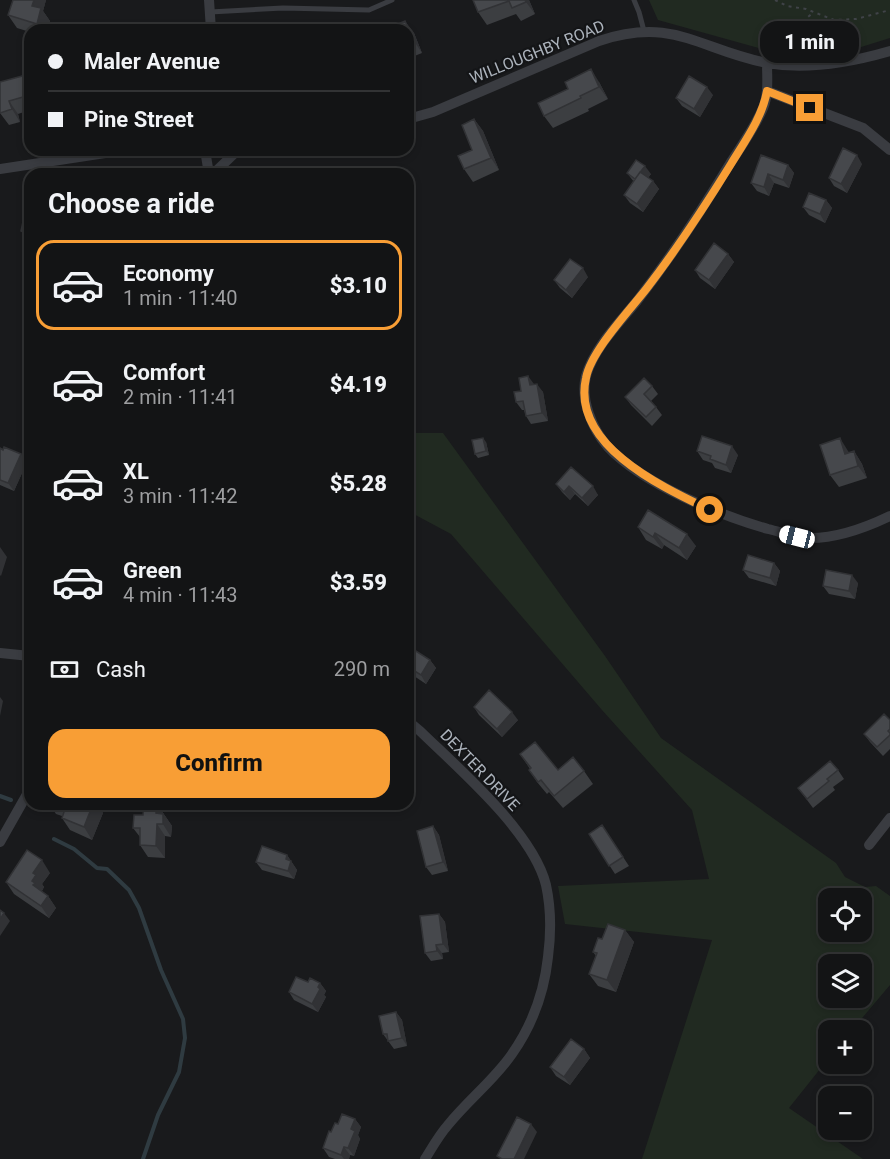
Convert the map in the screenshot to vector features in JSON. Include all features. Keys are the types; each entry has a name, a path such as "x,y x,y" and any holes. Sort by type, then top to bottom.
{"street":[{"path":"209,0 211,24"},
{"name":"WILLOUGHBY ROAD","path":"414,117 443,107 599,41 626,33 644,31 682,35 772,64 812,65 841,62 890,51"},
{"path":"772,64 764,106 724,175 665,265 602,346 589,367 585,378 588,412 592,423 608,447 638,471 691,501 751,524 797,537 824,537 872,525 890,516"},
{"path":"767,91 863,128 890,150"},
{"path":"0,169 86,156"},
{"path":"218,168 231,156"},
{"path":"0,653 24,655"},
{"name":"DEXTER DRIVE","path":"414,726 500,810 532,854 546,884 550,942 546,976 534,1019 512,1055 446,1126 425,1159"},
{"path":"0,842 24,800"},
{"path":"869,845 890,818"}],"lane":[{"path":"210,12 283,8 369,10 392,0"},
{"path":"634,0 644,31"}],"path":[{"path":"775,0 787,6 834,20 856,19 890,10"},
{"path":"772,64 800,23 813,13"}],"shaded area":[{"path":"649,0 890,0 890,38 858,48 791,57 658,20"},
{"path":"414,433 443,433 605,656 661,738 836,863 845,877 865,887 876,886 890,896 890,985 872,1006 872,954 818,954 818,1008 871,1008 860,1020 818,1020 818,1072 789,1108 818,1128 818,1140 835,1140 863,1159 642,1159 712,940 565,924 558,886 709,879 692,810 602,710 451,534 414,514"}],"building":[{"path":"13,0 34,0 32,6 41,8 37,24 8,15"},
{"path":"473,0 525,0 526,2 512,8 509,1 478,12"},
{"path":"591,69 599,87 544,116 538,103 568,89 565,82"},
{"path":"24,76 24,97 9,101 12,109 0,113 0,82"},
{"path":"689,76 707,87 694,109 676,98"},
{"path":"474,119 491,158 464,169 458,156 472,150 462,125"},
{"path":"843,148 857,155 841,184 829,178"},
{"path":"761,155 788,165 783,180 768,174 764,187 751,183"},
{"path":"636,160 645,166 635,179 627,173"},
{"path":"640,172 653,181 637,204 624,195"},
{"path":"809,193 826,200 820,214 803,207"},
{"path":"714,243 728,254 709,280 695,270"},
{"path":"570,259 583,268 566,290 554,280"},
{"path":"528,376 530,385 537,384 542,413 526,416 523,401 516,402 514,392 521,391 519,378"},
{"path":"644,378 652,386 644,394 656,407 646,417 625,397"},
{"path":"702,436 732,446 726,465 697,451"},
{"path":"483,438 486,451 475,454 472,440"},
{"path":"840,438 845,454 854,451 858,466 830,475 820,445"},
{"path":"4,447 21,454 8,483 0,480 0,448 3,450"},
{"path":"571,467 593,486 582,498 569,486 564,492 556,484"},
{"path":"648,510 687,534 679,548 655,533 653,537 638,527"},
{"path":"748,555 774,563 770,578 743,570"},
{"path":"826,570 852,575 849,591 823,586"},
{"path":"414,650 430,660 421,675 414,671"},
{"path":"489,690 512,712 497,729 474,707"},
{"path":"884,714 890,720 888,731 890,735 877,747 864,734"},
{"path":"535,742 558,770 573,757 584,771 554,796 541,780 538,782 520,754"},
{"path":"830,761 838,770 827,779 829,781 807,799 798,788"},
{"path":"65,810 91,810 84,827 62,818"},
{"path":"143,810 156,810 156,813 163,814 163,824 157,824 156,846 140,845 140,828 133,828 134,815 143,815"},
{"path":"602,825 623,857 609,866 589,834"},
{"path":"433,826 443,862 426,867 417,831"},
{"path":"262,846 287,855 286,859 291,861 288,871 256,862"},
{"path":"27,850 42,860 33,873 36,875 32,881 35,883 33,885 48,896 41,906 6,882"},
{"path":"439,914 443,944 436,945 437,951 425,953 420,916"},
{"path":"608,924 625,930 607,980 589,974 597,953 593,952 598,938 602,939"},
{"path":"296,977 308,982 310,978 320,983 318,987 320,989 312,1004 289,992"},
{"path":"396,1012 402,1038 388,1041 387,1034 383,1034 379,1016"},
{"path":"571,1039 584,1049 564,1077 550,1067"},
{"path":"342,1114 355,1119 351,1129 355,1131 348,1148 344,1147 341,1155 323,1148 329,1131 331,1132 335,1123 338,1124"},
{"path":"517,1117 531,1124 514,1159 502,1159 497,1156"}],"waterway":[{"path":"0,796 11,800"},
{"path":"54,839 74,849 97,868 107,869 129,890 139,908 161,970 183,1019 185,1038 179,1072 158,1115 143,1159"}],"route":[{"path":"710,510 638,471 608,447 592,423 588,412 585,400 585,378 602,346 665,265 724,175 764,106 767,91 810,108"}]}
